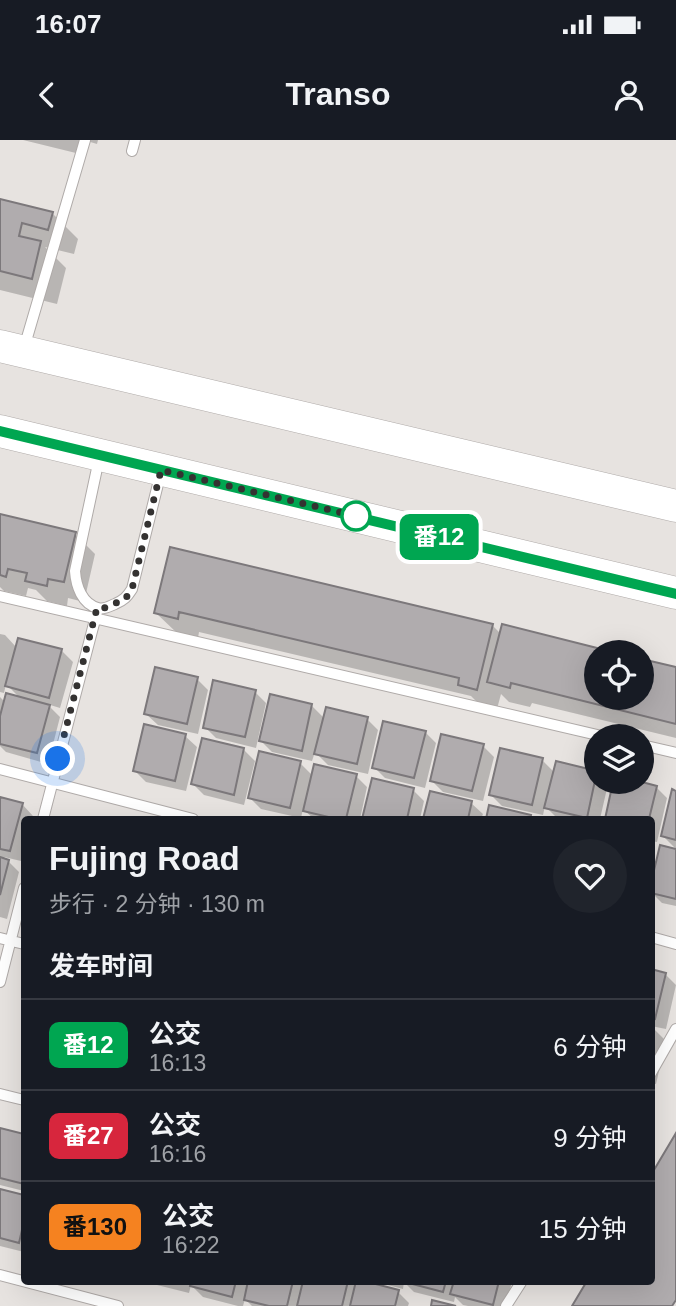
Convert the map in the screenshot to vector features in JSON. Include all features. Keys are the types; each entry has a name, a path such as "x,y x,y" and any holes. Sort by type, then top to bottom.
{"main road":[{"path":"11,349 676,506"},
{"path":"0,431 676,593"}],"lane":[{"path":"11,349 85,140"},
{"path":"96,613 83,598 76,584 75,571 100,455"},
{"path":"44,816 96,613 125,599 132,589 161,470"},
{"path":"0,596 96,613 584,732"},
{"path":"654,748 676,753"},
{"path":"0,769 181,816"},
{"path":"0,982 5,939 21,896"},
{"path":"655,938 676,944"},
{"path":"655,1066 676,1029"},
{"path":"0,1094 21,1099"},
{"path":"0,1275 21,1281"},
{"path":"38,1285 118,1306"},
{"path":"506,1306 519,1285"}],"building":[{"path":"0,199 53,212 48,230 22,223 19,236 41,241 32,279 0,271"},
{"path":"0,514 76,532 64,582 48,579 47,586 25,581 27,573 8,569 6,577 0,575"},
{"path":"170,547 493,624 477,690 458,685 459,678 179,612 178,619 154,613"},
{"path":"502,624 584,645 584,701 511,683 510,688 487,682"},
{"path":"18,638 62,649 49,698 5,686"},
{"path":"654,662 676,667 676,724 620,710 654,710"},
{"path":"155,667 198,677 187,724 144,714"},
{"path":"213,680 256,690 245,737 203,728"},
{"path":"6,693 50,705 37,753 0,744 0,716"},
{"path":"270,694 312,704 302,751 259,741"},
{"path":"326,707 368,717 357,764 314,754"},
{"path":"383,721 426,731 414,778 372,768"},
{"path":"144,724 186,734 175,781 133,771"},
{"path":"441,734 484,744 472,791 430,781"},
{"path":"202,738 244,748 234,795 191,784"},
{"path":"500,748 543,758 532,805 489,795"},
{"path":"259,751 301,761 290,808 248,798"},
{"path":"556,761 584,768 584,794 592,794 587,816 544,808"},
{"path":"314,764 357,774 347,816 324,816 303,811"},
{"path":"372,778 414,788 408,816 363,816"},
{"path":"654,785 657,786 650,816 606,816 610,794 654,794"},
{"path":"672,789 676,791 676,840 661,836"},
{"path":"430,791 472,801 469,816 424,816"},
{"path":"0,797 23,803 10,851 0,849"},
{"path":"489,805 531,815 531,816 487,816"},
{"path":"660,845 676,849 676,899 655,894 655,866"},
{"path":"0,857 9,860 0,895"},
{"path":"655,970 666,973 655,1019"},
{"path":"0,1128 21,1133 21,1183 0,1178"},
{"path":"676,1133 676,1300 672,1306 572,1306 585,1285 655,1285 655,1168"},
{"path":"0,1189 21,1194 21,1234 19,1243 0,1238"},
{"path":"190,1285 235,1285 232,1297"},
{"path":"247,1285 292,1285 287,1306 269,1306 244,1300"},
{"path":"302,1285 347,1285 342,1306 297,1306"},
{"path":"355,1285 380,1285 399,1290 395,1306 350,1306"},
{"path":"416,1285 445,1285 443,1292"},
{"path":"453,1285 498,1285 493,1305 450,1294"},
{"path":"432,1300 456,1306 431,1306"}],"bus line":[{"name":"番12","path":"0,431 676,594"}],"route":[{"path":"58,759 97,608 104,608 125,599 132,589 161,470 356,516"}]}
